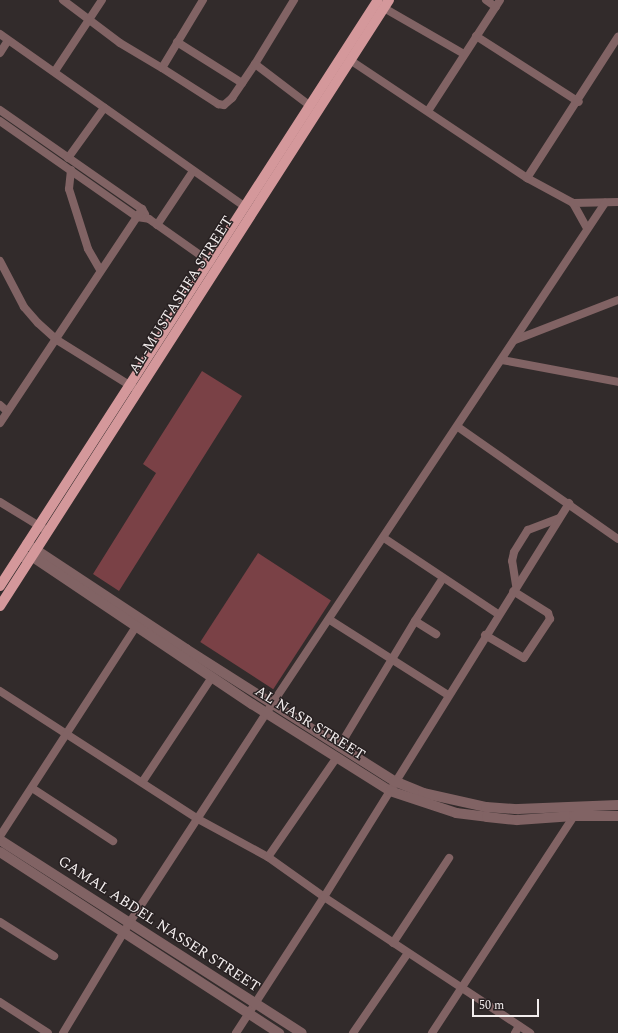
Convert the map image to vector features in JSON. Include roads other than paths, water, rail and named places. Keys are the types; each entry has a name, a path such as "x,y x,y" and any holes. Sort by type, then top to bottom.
{"main road":[{"name":"AL-MUSTASHFA STREET","path":"0,586 27,544 43,529 350,60 383,3"},
{"name":"AL-MUSTASHFA STREET","path":"134,388 244,206 309,105 383,3"},
{"name":"AL-MUSTASHFA STREET","path":"0,606 35,553 43,529"}],"street":[{"path":"63,0 88,20 218,104 228,102 242,83 294,0"},
{"path":"55,71 102,0"},
{"path":"162,68 176,42 203,0"},
{"path":"428,111 498,3 486,0"},
{"path":"383,3 464,54"},
{"path":"0,34 55,71 193,172 244,206"},
{"path":"476,36 579,102"},
{"path":"528,178 579,102 618,36"},
{"path":"0,53 8,40"},
{"path":"176,42 242,83"},
{"path":"350,60 528,178 573,203 618,202"},
{"path":"255,64 309,105"},
{"path":"68,158 104,108"},
{"path":"0,110 142,209 149,219 210,262"},
{"path":"0,121 137,217 149,219"},
{"path":"71,170 68,189 88,249 100,270"},
{"path":"157,225 193,172"},
{"path":"573,203 587,228"},
{"path":"63,1033 130,922 266,713 330,620 502,360 587,228 605,203"},
{"path":"0,423 57,340 100,270 142,209"},
{"path":"0,261 24,307 57,340 134,388"},
{"path":"515,340 618,300"},
{"path":"502,360 618,382"},
{"path":"0,405 7,411"},
{"path":"458,427 618,539"},
{"path":"0,502 43,529"},
{"path":"236,1033 324,897 390,791 394,781 568,503"},
{"path":"485,635 524,658 550,619 548,613 515,588 512,561 514,552 528,530 559,518"},
{"path":"384,538 498,614"},
{"name":"AL NASR STREET","path":"27,544 35,553 137,626 272,704 394,781 423,793 486,807 518,809 618,805"},
{"path":"19,557 35,553"},
{"name":"AL NASR STREET","path":"35,553 183,653 212,677 390,791 456,813 487,817 517,820 574,816 618,816"},
{"path":"339,747 443,578"},
{"path":"330,620 448,695"},
{"path":"416,621 436,634"},
{"path":"0,836 137,626"},
{"path":"143,781 212,677"},
{"path":"0,691 143,781 198,819 268,857 324,897 408,953 462,986 517,1030 530,1033"},
{"path":"268,857 337,757"},
{"path":"32,788 113,842"},
{"path":"432,1033 574,816"},
{"name":"GAMAL ABDEL NASSER STREET","path":"0,840 302,1033"},
{"path":"0,852 279,1033"},
{"path":"393,943 449,858"},
{"path":"0,922 54,956"},
{"path":"353,1033 408,953"},
{"path":"0,1002 48,1033"}]}
